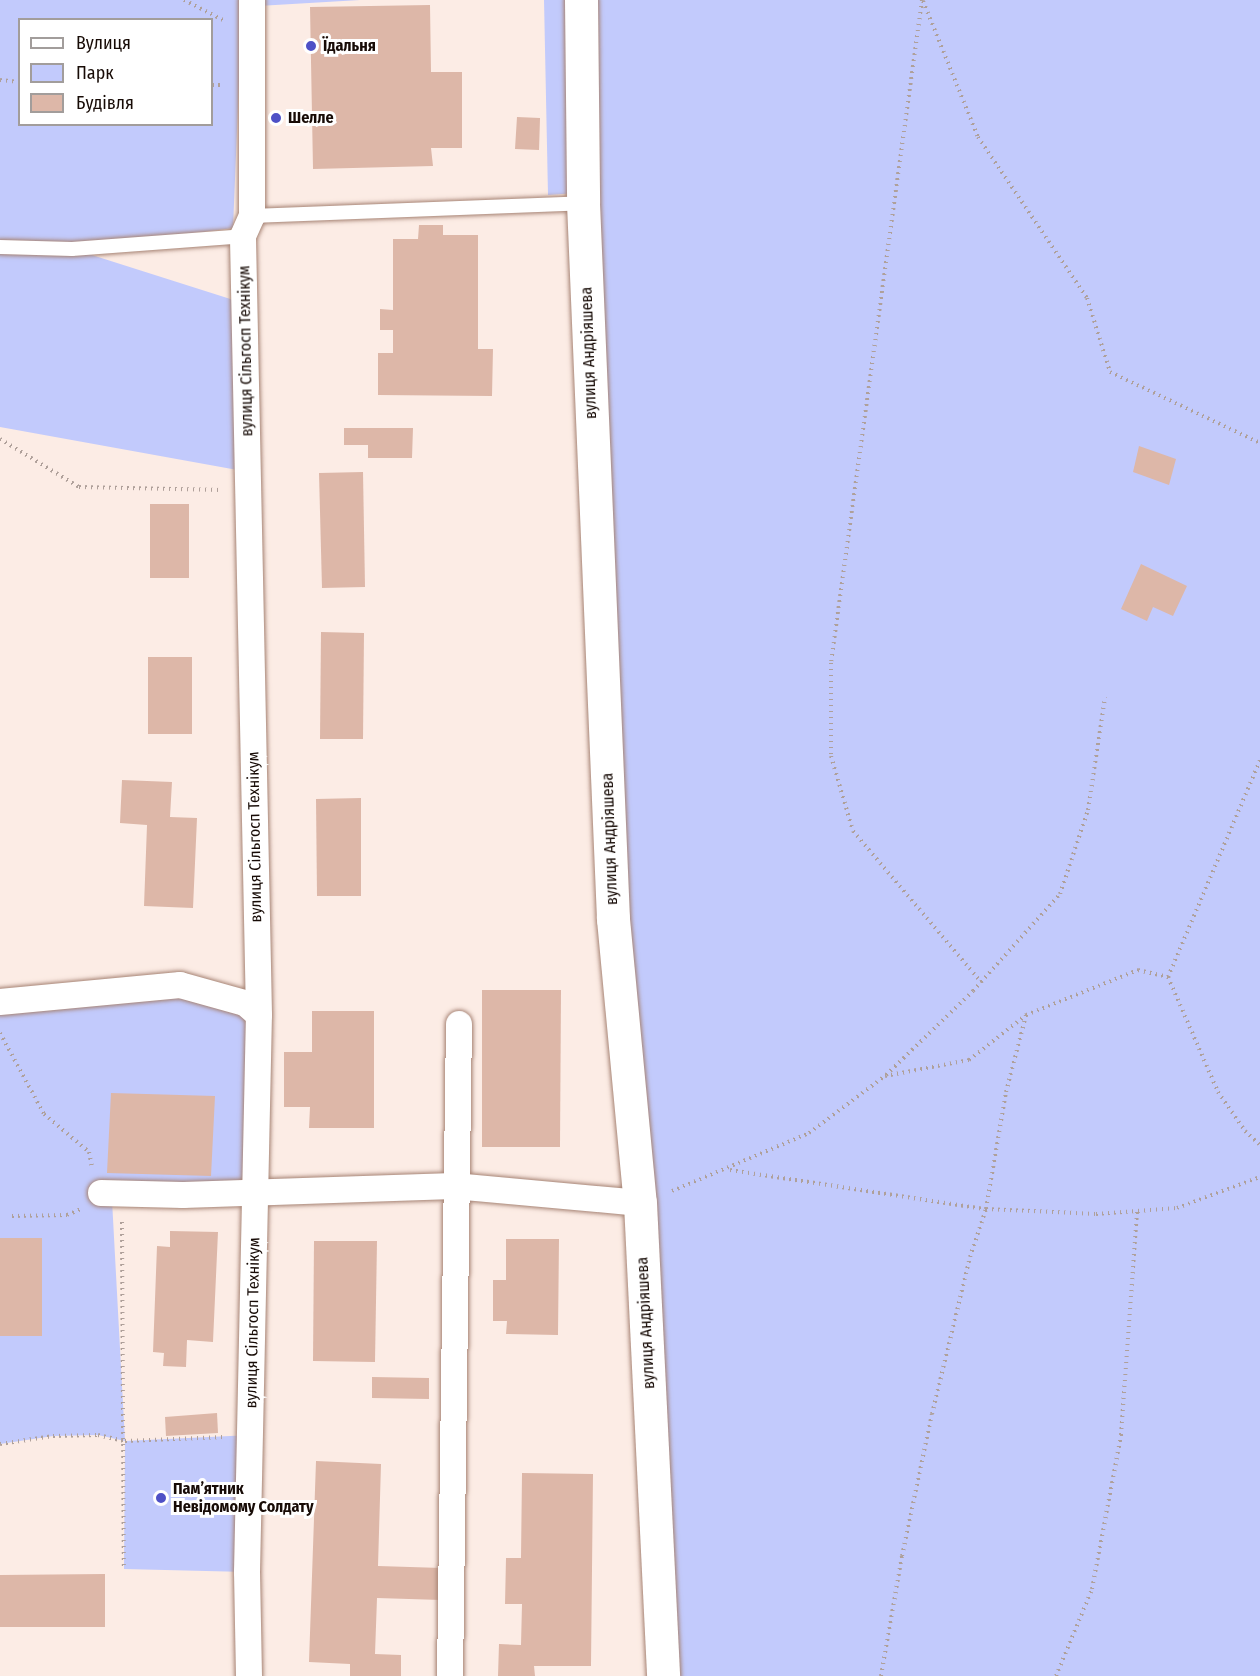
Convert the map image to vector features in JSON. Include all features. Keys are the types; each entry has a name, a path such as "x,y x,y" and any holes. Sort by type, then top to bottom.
{"street":[{"name":"вулиця Сільгосп Технікум","path":"249,1676 259,1015 249,490 248,226 252,0"},
{"name":"вулиця Андріяшева","path":"581,0 583,203 613,919 640,1203 663,1676"},
{"path":"0,1002 180,985 245,1003 259,1015"},
{"path":"450,1676 454,1186 459,1024"},
{"path":"111,1193 255,1192 454,1186 640,1203"}],"lane":[{"path":"0,247 72,249 248,226 583,203"}],"path":[{"path":"184,0 252,36"},
{"path":"922,0 978,137 1088,298 1110,372 1260,443"},
{"path":"922,0 831,663 831,756 853,831 981,982"},
{"path":"0,80 18,82"},
{"path":"0,439 79,487 249,490"},
{"path":"640,1203 729,1170 809,1134 885,1076 981,982 1060,894 1088,810 1105,697"},
{"path":"1260,760 1168,977 1218,1092 1245,1131 1260,1145"},
{"path":"885,1076 969,1060 1026,1015 1138,970 1168,977"},
{"path":"881,1676 902,1556 932,1414 970,1257 986,1209 1006,1092 1026,1015"},
{"path":"0,1033 44,1114 88,1152 111,1193 125,1442 124,1569"},
{"path":"729,1170 986,1209 1096,1214 1177,1208 1260,1177"},
{"path":"12,1216 67,1215 111,1193"},
{"path":"1056,1676 1092,1588 1122,1435 1137,1211"},
{"path":"0,1444 53,1436 98,1435 125,1442 251,1435"}],"green space":[{"path":"0,0 360,0 242,7 233,228 73,249 243,303 243,471 0,427"},
{"path":"544,0 574,0 577,193 548,195"},
{"path":"592,0 1260,0 1260,1676 660,1676 613,919"},
{"path":"180,985 259,1015 255,1192 112,1200 125,1441 98,1435 53,1436 0,1444 0,1002"},
{"path":"251,1435 247,1572 124,1569 125,1441"}],"building":[{"path":"430,5 431,72 462,72 462,148 431,148 433,166 313,169 310,7"},
{"path":"517,117 540,118 539,150 515,149"},
{"path":"419,225 443,225 443,235 478,235 478,349 493,349 492,396 378,395 378,353 393,353 393,330 380,330 380,309 393,310 393,239 418,239"},
{"path":"344,428 413,428 412,458 368,458 368,445 344,445"},
{"path":"1139,446 1176,459 1169,485 1133,472"},
{"path":"363,472 365,587 322,588 319,473"},
{"path":"150,504 189,504 189,578 150,578"},
{"path":"1141,564 1187,586 1173,616 1153,607 1147,621 1121,609"},
{"path":"321,632 364,633 363,739 320,739"},
{"path":"148,657 192,657 192,734 148,734"},
{"path":"122,780 172,782 170,817 197,818 193,908 144,906 147,825 120,823"},
{"path":"361,798 361,896 317,896 316,799"},
{"path":"482,990 561,990 560,1147 482,1147"},
{"path":"312,1011 374,1011 374,1128 309,1128 310,1107 284,1107 284,1052 312,1052"},
{"path":"111,1093 215,1096 211,1176 107,1173"},
{"path":"170,1231 218,1232 213,1342 187,1340 186,1367 163,1366 164,1353 153,1352 157,1246 170,1247"},
{"path":"0,1238 42,1238 42,1336 0,1336"},
{"path":"506,1239 559,1239 558,1335 506,1334 507,1321 493,1321 493,1280 506,1280"},
{"path":"314,1241 377,1241 375,1362 313,1361"},
{"path":"372,1377 429,1378 429,1399 372,1398"},
{"path":"217,1413 218,1433 166,1436 165,1417"},
{"path":"316,1461 381,1464 378,1566 442,1568 441,1600 377,1598 375,1654 401,1655 401,1676 350,1676 350,1664 309,1662"},
{"path":"522,1473 593,1474 591,1666 534,1666 535,1676 498,1676 499,1644 521,1645 522,1604 505,1604 506,1558 521,1558"},
{"path":"105,1574 105,1627 0,1627 0,1575"}],"place":[{"name":"Їдальня","path":"311,46"},
{"name":"Шелле","path":"276,118"},
{"name":"Пам’ятник Невідомому Солдату","path":"161,1498"}]}
